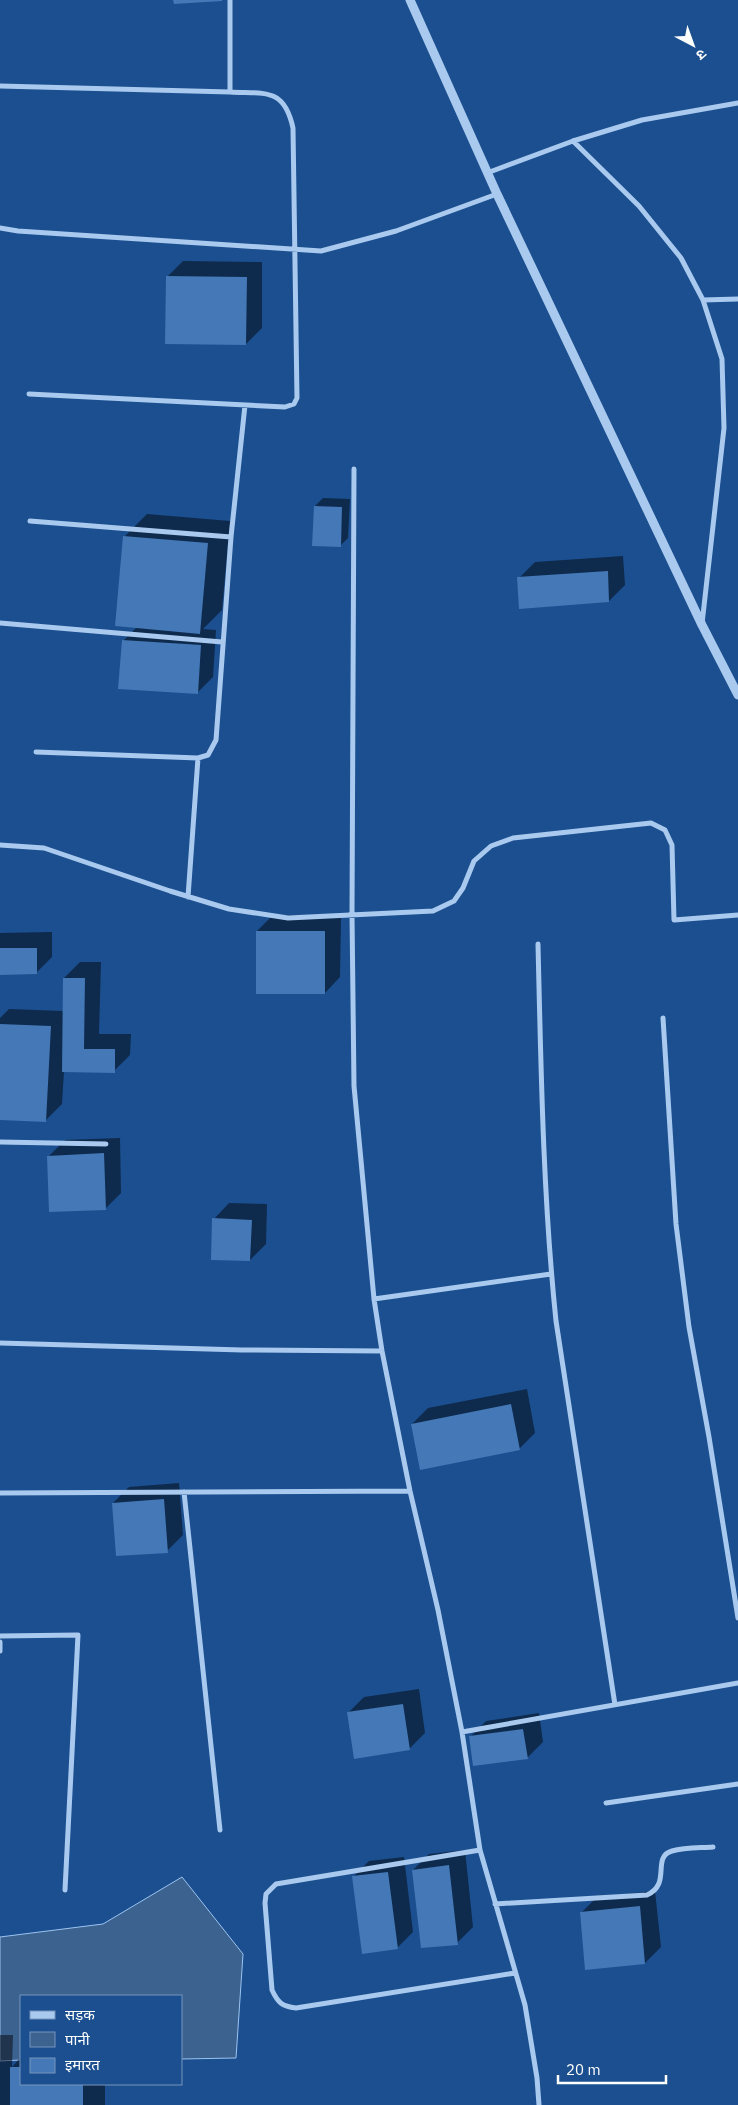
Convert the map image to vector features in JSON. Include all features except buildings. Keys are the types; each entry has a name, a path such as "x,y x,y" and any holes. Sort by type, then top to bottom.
{"street":[{"path":"230,0 230,92"},
{"path":"410,0 487,173 702,625 738,695"},
{"path":"0,86 271,94 282,100 290,111 293,128 297,398 294,404 285,408 29,394"},
{"path":"487,173 573,141 642,120 738,103"},
{"path":"573,141 639,206 681,258 703,300 722,360 724,428 702,625"},
{"path":"0,228 18,231 321,251 386,233 497,194"},
{"path":"703,300 738,299"},
{"path":"36,752 198,758 208,755 216,740 231,537 245,405"},
{"path":"354,469 352,914 354,1086 374,1299 382,1351 410,1491 438,1610 462,1732 480,1850 525,2005 537,2078 539,2105"},
{"path":"30,520 231,537"},
{"path":"0,623 222,642"},
{"path":"188,896 198,758"},
{"path":"0,845 44,848 229,909 288,918 433,911 454,901 463,888 474,861 491,846 514,838 651,823 665,830 672,845 674,920 738,915"},
{"path":"538,944 544,1155 551,1274 557,1331 615,1705"},
{"path":"663,1018 678,1233 689,1327 709,1436 738,1618"},
{"path":"0,1142 106,1144"},
{"path":"374,1299 551,1274"},
{"path":"0,1342 242,1350 382,1351"},
{"path":"0,1493 410,1491"},
{"path":"184,1492 220,1830"},
{"path":"0,1636 78,1635 65,1890"},
{"path":"0,1642 0,1651"},
{"path":"462,1732 738,1683"},
{"path":"606,1803 738,1784"},
{"path":"496,1904 647,1895 654,1892 660,1885 662,1862 666,1854 673,1850 713,1847"},
{"path":"480,1850 276,1884 270,1888 266,1894 265,1903 272,1990 277,2000 284,2006 296,2008 515,1973"}],"water":[{"path":"182,1877 243,1954 236,2058 182,2059 182,1995 20,1995 20,2060 0,2061 0,1937 103,1924"}]}
